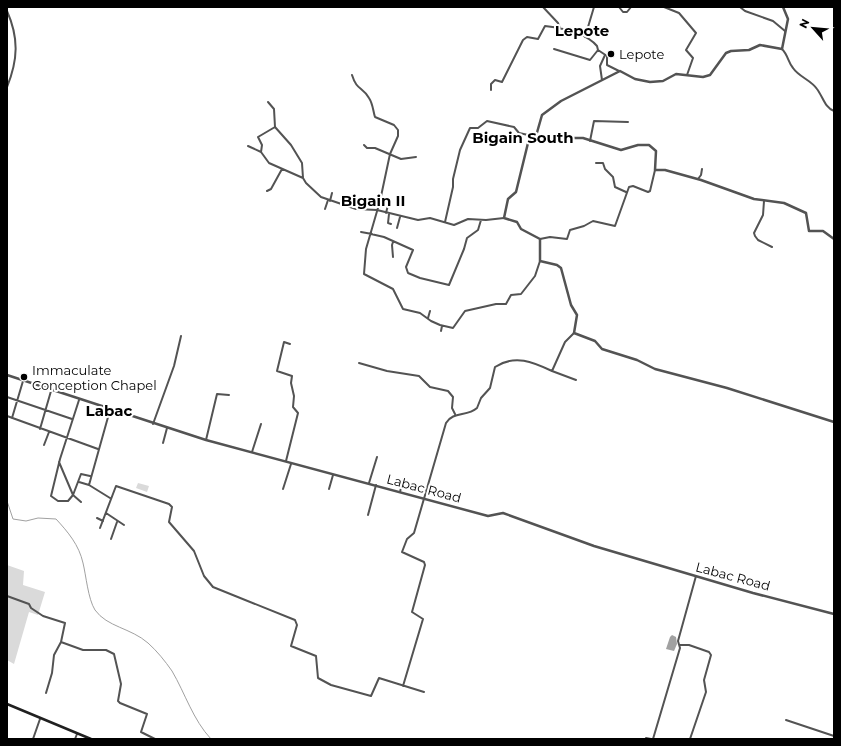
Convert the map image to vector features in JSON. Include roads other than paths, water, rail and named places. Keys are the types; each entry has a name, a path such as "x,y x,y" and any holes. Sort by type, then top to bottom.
{"main road":[{"path":"7,704 91,739"}],"street":[{"path":"543,7 558,23 560,28"},
{"path":"585,37 594,7"},
{"path":"619,7 624,12 627,12 631,7"},
{"path":"664,7 679,14 696,34 687,48 693,58 688,76"},
{"path":"740,7 745,11 773,21 786,32"},
{"path":"782,49 788,19 783,7"},
{"path":"7,11 17,41 15,60 7,87"},
{"path":"491,90 491,84 494,80 502,82 523,40 527,37 538,39 545,26 560,28 585,37 595,43 598,50 607,56 607,65 650,82 663,81 676,74 703,77 710,75 726,53 731,51 749,50 760,46 782,49 790,59 793,69 810,81 822,96 827,108 834,111"},
{"path":"554,49 590,60 598,50"},
{"path":"602,80 600,66 605,55"},
{"path":"504,218 508,200 516,192 526,149 535,136 542,115 561,101 620,71"},
{"path":"352,75 355,86 365,92 372,102 375,117 394,126 398,130 398,136 390,154 372,234 366,249 364,274 393,289 403,308 420,313 431,321 442,326 453,328 465,311 496,304 506,304 511,295 520,295 535,276 540,261 540,240"},
{"path":"268,102 274,110 275,127 291,145 302,163 302,178"},
{"path":"248,146 261,152 267,161 302,178 308,186 320,196 356,209 377,210 400,217 418,220 430,218 454,225 468,219 481,220 504,218 517,222 521,229 540,240 550,237 567,239 570,230 584,226 593,221 615,226 626,192 631,186 648,192 650,191 655,170 656,151 649,145 641,144 621,150 580,138 546,138 535,136 519,132 514,127 487,120 478,128 470,128 460,150 445,222"},
{"path":"590,141 594,121 628,122"},
{"path":"261,152 262,145 258,137 275,127"},
{"path":"364,145 367,148 375,148 402,158 416,157"},
{"path":"596,163 603,163 605,169 613,177 615,187 626,192"},
{"path":"267,191 272,189 282,169"},
{"path":"697,180 701,175 702,169"},
{"path":"655,170 664,170 764,201 784,203 806,214 809,231 824,231 834,238"},
{"path":"325,209 332,193"},
{"path":"386,213 389,200"},
{"path":"764,201 763,215 754,233 756,239 772,247"},
{"path":"389,214 388,223 391,224"},
{"path":"397,228 400,217"},
{"path":"361,232 384,237 413,250 406,267 408,273 420,278 449,285 467,238 478,230 481,220"},
{"path":"393,242 393,256"},
{"path":"540,261 557,265 564,274 571,305 577,315 574,333 565,342 552,371"},
{"path":"428,318 430,310"},
{"path":"441,331 442,326"},
{"path":"574,333 595,341 602,349 633,359 655,369 727,388 834,422"},
{"path":"153,424 174,366 181,336"},
{"path":"286,463 298,413 292,407 294,396 291,383 292,376 278,371 284,342 290,344"},
{"path":"403,686 423,619 412,612 425,565 424,562 402,552 407,539 414,533 444,427 449,418 455,414 464,414 477,408 480,399 490,388 494,368 502,363 513,360 522,360 576,380"},
{"path":"359,363 387,371 419,376 430,387 448,391 453,397 452,408 455,414"},
{"name":"Labac Road","path":"7,375 51,391 206,440 286,463 369,483 488,516 503,513 574,539 696,576 834,614"},
{"path":"12,418 23,381"},
{"path":"40,429 51,391"},
{"path":"206,440 217,394 229,396"},
{"path":"7,396 72,419"},
{"path":"79,400 59,461 51,496 58,501 65,503 73,495 81,474 90,476"},
{"path":"89,485 90,476 110,410"},
{"path":"7,416 98,449"},
{"path":"252,453 261,424"},
{"path":"163,443 167,428"},
{"path":"44,445 49,432"},
{"path":"369,483 377,457"},
{"path":"59,461 73,495 81,502"},
{"path":"283,489 291,464"},
{"path":"330,489 333,475"},
{"path":"400,492 403,479"},
{"path":"78,482 89,485 110,498"},
{"path":"368,515 376,485"},
{"path":"100,528 110,498 116,486 171,505 169,522 194,551 204,576 210,584 221,592 248,600 295,620 297,625 291,646 316,656 318,678 332,685 370,696 378,678 424,692"},
{"path":"106,513 117,522 124,525"},
{"path":"97,518 103,521"},
{"path":"111,539 117,522"},
{"path":"646,738 652,739 680,645 678,641 696,576"},
{"path":"7,596 29,604 31,608 43,616 65,623 61,642 54,655 52,673 46,693"},
{"path":"61,642 83,650 106,650 114,654 121,681 118,701 147,714 141,732 155,739"},
{"path":"680,645 689,645 702,649 711,655 704,680 706,692 690,739"},
{"path":"33,739 40,719"},
{"path":"786,720 834,736"},
{"path":"75,739 77,734"}],"waterway":[{"path":"7,501 13,519 26,521 38,518 56,519 65,529 79,550 89,593 95,610 106,620 141,638 158,653 177,679 194,715 211,739"}],"place":[{"name":"Lepote","path":"611,54"},
{"name":"Immaculate Conception Chapel","path":"24,377"}],"district":[{"name":"Lepote","path":"582,30"},
{"name":"Bigain South","path":"523,137"},
{"name":"Bigain II","path":"373,200"},
{"name":"Labac","path":"109,410"}]}
